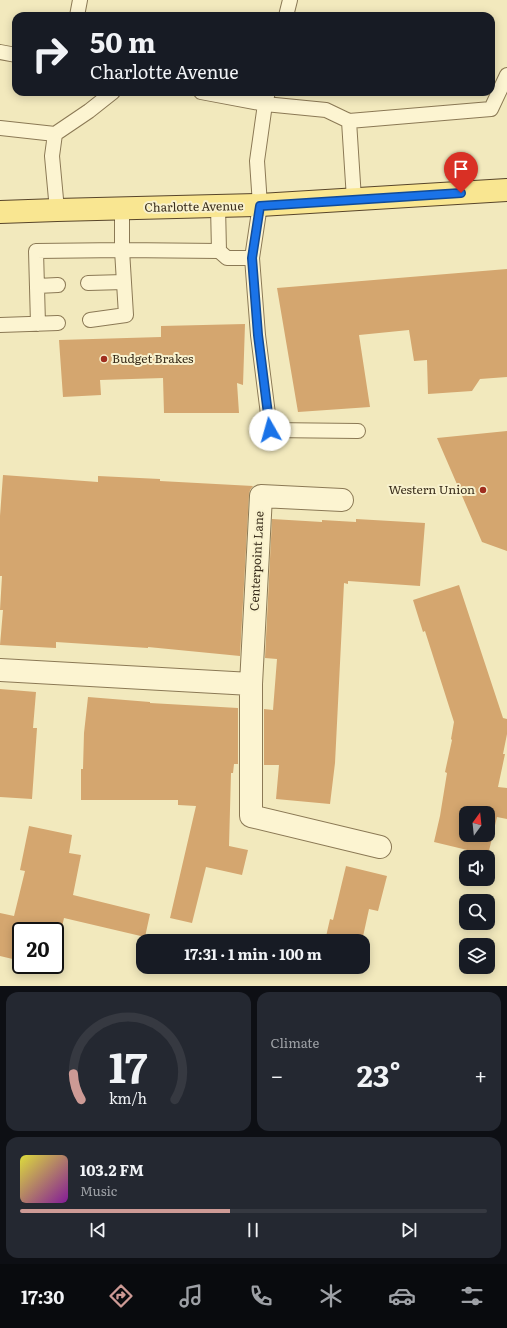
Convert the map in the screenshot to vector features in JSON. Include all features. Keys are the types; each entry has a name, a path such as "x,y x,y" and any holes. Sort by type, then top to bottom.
{"main road":[{"name":"Charlotte Avenue","path":"0,212 260,206 507,190"}],"street":[{"name":"Centerpoint Lane","path":"342,500 261,496 251,684 251,816 380,847"},
{"path":"0,670 251,684"}],"lane":[{"path":"78,12 80,0"},
{"path":"287,12 290,0"},
{"path":"0,52 12,54"},
{"path":"244,96 266,98 326,110 349,121 491,109 507,75"},
{"path":"0,128 55,134 108,96"},
{"path":"266,98 257,161 260,206 252,258 258,335 270,430 358,432"},
{"path":"349,121 354,199"},
{"path":"55,134 52,156 57,210"},
{"path":"218,206 219,251"},
{"path":"90,320 126,315 122,250 122,208"},
{"path":"38,324 36,251 219,251 227,258 252,258"},
{"path":"88,283 124,282"},
{"path":"37,286 58,285"},
{"path":"0,325 58,323"}],"building":[{"path":"507,269 507,377 480,379 472,391 428,394 427,360 414,361 409,330 359,335 370,407 298,412 277,288"},
{"path":"245,324 243,385 237,383 239,413 164,413 163,378 100,380 101,395 63,397 59,340 161,337 161,326"},
{"name":"Western Union","path":"507,431 507,551 482,542 437,438"},
{"path":"3,475 98,482 98,476 253,486 249,495 240,656 148,647 56,642 56,648 0,645 3,610 0,610 2,576 0,576 0,516"},
{"path":"272,519 322,522 322,520 356,522 356,519 425,523 420,586 348,581 348,584 344,583 335,763 330,804 276,799 279,765 264,765 264,709 273,710 277,659 265,658"},
{"path":"459,585 503,718 507,719 507,734 503,754 505,754 498,787 507,788 507,819 497,817 495,825 495,806 459,806 459,842 491,842 489,850 467,850 434,842 440,816 447,773 445,772 452,740 454,722 425,631 423,632 413,600"},
{"path":"0,689 36,692 33,728 37,728 32,799 0,797"},
{"path":"88,697 150,703 238,708 238,764 234,764 233,773 231,773 229,846 248,850 242,875 206,867 192,923 170,918 196,806 178,805 178,800 81,800 81,769 83,769 84,733"},
{"path":"29,826 72,835 69,853 81,855 73,895 150,914 146,934 136,935 64,918 63,922 12,922 12,959 0,956 0,913 14,916 25,871 20,870"},
{"path":"346,866 387,876 378,911 369,909 364,934 327,934 330,919 333,920"}],"place":[{"name":"Budget Brakes","path":"104,359"},
{"name":"Western Union","path":"483,490"}],"route":[{"path":"270,430 258,335 252,258 260,206 461,193"}]}
